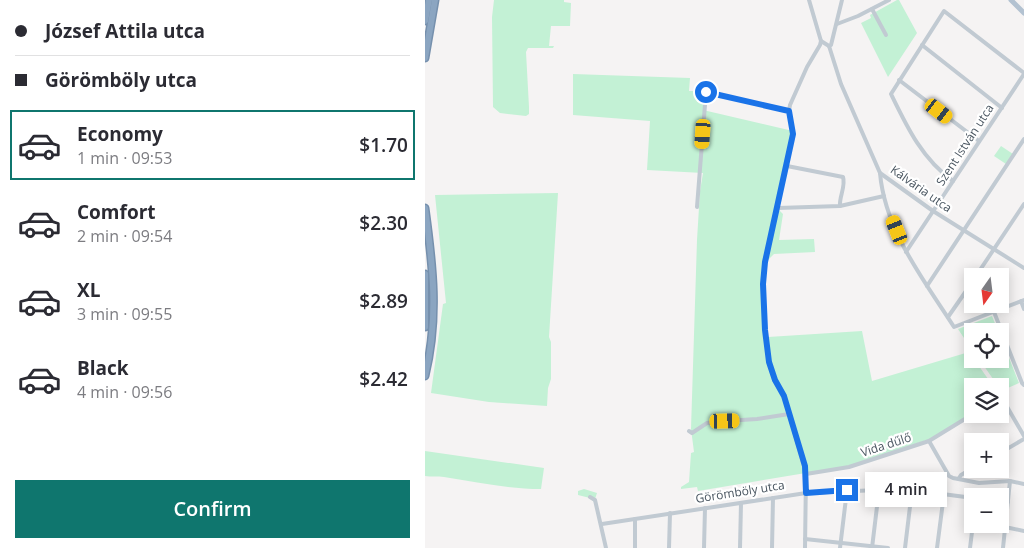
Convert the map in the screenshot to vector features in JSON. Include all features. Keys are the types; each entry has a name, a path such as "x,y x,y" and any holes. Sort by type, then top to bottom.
{"highway":[{"path":"425,20 429,0"},
{"path":"425,58 435,0"},
{"path":"425,208 435,304 432,340 425,376"},
{"path":"425,274 425,327"}],"main road":[{"path":"1011,0 1024,12"}],"street":[{"path":"805,548 806,474 784,396 775,380 769,362 765,330 763,284 765,262 793,134 789,111 790,105 821,41 809,0"},
{"path":"821,41 829,46 831,45 842,0"},
{"path":"837,24 858,16 889,0"},
{"path":"872,9 886,35"},
{"path":"953,181 940,172 912,138 891,94 943,11 1024,73"},
{"path":"921,45 1002,108"},
{"name":"Kálvária utca","path":"829,46 841,84 880,173 933,211 1024,268"},
{"name":"Szent István utca","path":"907,252 1024,73"},
{"path":"899,80 979,142"},
{"path":"697,207 706,92 789,111"},
{"path":"927,286 1024,138"},
{"path":"787,166 843,177 840,206"},
{"path":"880,173 884,196 907,252 954,327 991,313"},
{"path":"881,180 886,177"},
{"path":"778,208 840,206 884,196"},
{"path":"981,268 1024,204"},
{"path":"948,317 964,294"},
{"path":"1009,306 1022,301 1024,309"},
{"path":"994,313 1021,383 1024,385"},
{"path":"1009,412 1024,437 1009,447"},
{"path":"689,431 692,433 707,423 789,414"},
{"path":"929,440 964,419"},
{"name":"Vida dűlő","path":"806,474 849,467 929,440 949,476 959,478"},
{"path":"959,478 964,473"},
{"path":"959,478 979,483 1010,481 1024,484"},
{"path":"1009,492 1010,481"},
{"path":"840,546 847,490"},
{"name":"Görömböly utca","path":"602,524 806,493 847,490 912,490 964,497"},
{"path":"872,547 879,490"},
{"path":"905,548 912,490"},
{"path":"937,548 944,494"},
{"path":"590,497 595,500 606,548"},
{"path":"772,548 773,498"},
{"path":"740,548 741,502"},
{"path":"704,548 705,508"},
{"path":"669,548 670,513"},
{"path":"635,518 635,548"},
{"path":"1009,528 1024,531"},
{"path":"970,548 972,533"},
{"path":"1003,548 1004,533"},
{"path":"805,539 840,546 888,548"}],"green space":[{"path":"494,0 564,0 564,2 571,3 570,26 551,26 549,46 554,46 553,48 528,48 526,52 529,114 526,116 500,113 493,107 492,17"},
{"path":"899,0 917,33 888,77 861,23 871,18 870,15"},
{"path":"573,74 690,78 689,91 705,91 703,110 793,131 778,209 783,214 779,240 814,239 815,252 774,254 766,262 765,298 768,337 862,331 872,381 964,353 964,368 980,368 987,378 964,378 964,419 930,439 848,466 698,491 697,487 681,489 681,487 689,482 691,453 694,452 691,429 697,240 703,173 647,170 650,121 573,115"},
{"path":"1001,146 1013,154 1006,164 994,156"},
{"path":"558,193 549,337 551,342 551,379 548,388 547,406 489,402 431,393 443,304 446,303 435,195"},
{"path":"992,316 995,323 974,323"},
{"path":"964,327 964,338 958,329"},
{"path":"1009,358 1019,383 1009,387 1009,378 992,378 985,368 1009,368"},
{"path":"425,451 544,468 541,489 505,487 444,477 425,476"},
{"path":"584,489 597,493 594,502 590,498 578,495 578,491"}],"route":[{"path":"706,92 789,111 793,134 765,262 763,284 765,330 769,362 775,380 784,396 805,466 806,493 847,490"}]}
